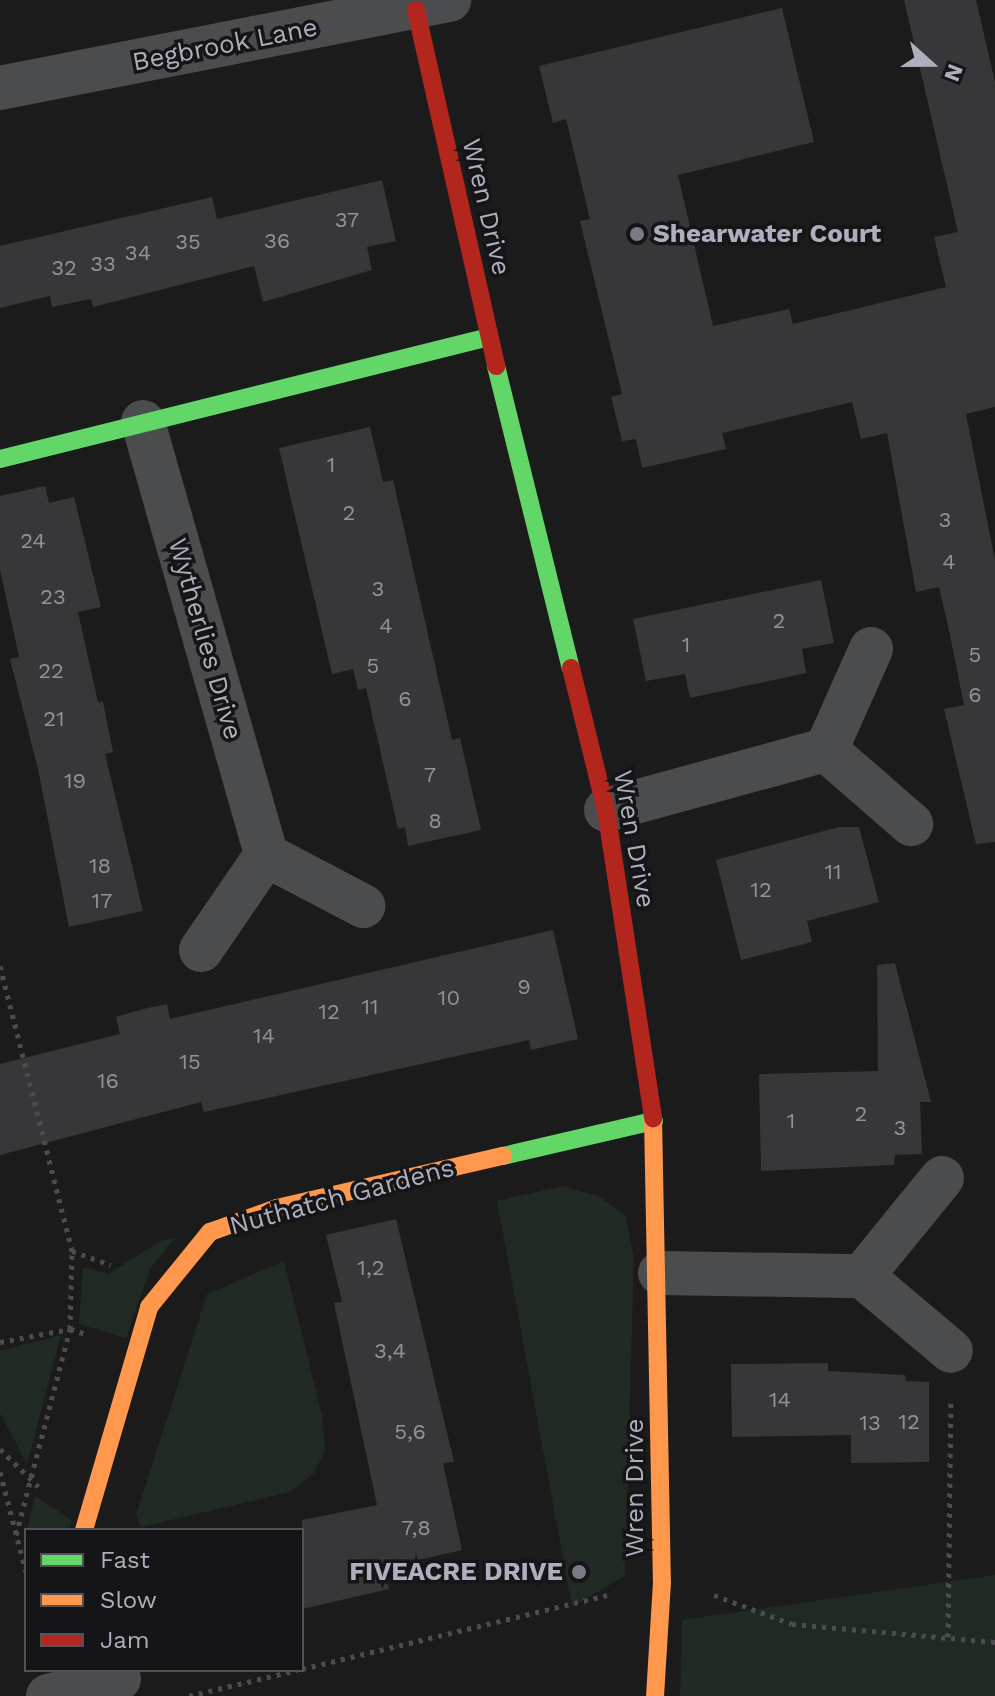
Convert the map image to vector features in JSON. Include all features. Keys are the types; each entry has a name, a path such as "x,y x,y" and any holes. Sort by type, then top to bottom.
{"street":[{"name":"Begbrook Lane","path":"0,88 432,5"},
{"name":"Wren Drive","path":"432,5 489,337 606,810 654,1121 660,1273 662,1582 655,1696"},
{"path":"0,459 489,337"},
{"name":"Wytherlies Drive","path":"143,422 266,855"},
{"path":"826,750 871,649"},
{"path":"606,810 826,750"},
{"path":"826,750 911,824"},
{"path":"201,950 266,855 363,906"},
{"name":"Nuthatch Gardens","path":"85,1528 149,1307 210,1232 277,1208 654,1121"},
{"path":"862,1276 942,1178"},
{"path":"660,1273 862,1276 951,1351"},
{"path":"38,1696 44,1672"},
{"path":"48,1696 119,1679"}],"path":[{"path":"0,966 72,1251 70,1329 16,1535"},
{"path":"72,1251 108,1267 121,1258"},
{"path":"0,1342 70,1329 135,1349"},
{"path":"948,1637 951,1351"},
{"path":"0,1472 24,1565"},
{"path":"304,1668 662,1582 792,1624 995,1642"},
{"path":"189,1696 288,1672"}],"shaded area":[{"path":"562,1186 599,1196 625,1215 634,1256 625,1576 572,1607 497,1201"},
{"path":"175,1238 151,1267 126,1338 79,1324 83,1267 108,1274 160,1241"},
{"path":"284,1261 322,1415 325,1450 314,1473 290,1492 141,1527 136,1515 207,1294"},
{"path":"61,1335 27,1464 0,1413 0,1351"},
{"path":"35,1496 72,1520 70,1528 27,1528"},
{"path":"995,1575 995,1696 680,1696 682,1620"}],"building":[{"name":"Shearwater Court","path":"904,0 976,0 995,82 995,407 966,414 995,560 995,842 976,844 944,709 964,705 950,635 939,587 916,592 887,433 861,439 852,402 722,433 726,449 642,468 636,439 622,441 611,397 622,394 580,221 590,219 566,119 553,123 539,66 782,8 814,142 678,175 713,326 789,309 793,324 946,287 934,237 958,232"},
{"path":"382,180 396,241 367,247 372,270 263,302 254,266 93,307 91,299 52,307 50,296 0,308 0,246 212,197 217,219"},
{"path":"370,427 383,482 393,480 452,740 460,738 481,830 408,846 405,827 398,829 366,688 358,690 353,669 332,674 279,448"},
{"path":"45,486 49,503 74,497 101,607 78,612 98,702 103,702 113,752 105,754 143,911 69,927 38,769 10,659 19,657 0,569 0,496"},
{"path":"821,580 834,643 802,649 806,673 690,698 685,674 646,681 633,619"},
{"path":"839,827 859,827 879,902 807,921 812,942 741,960 716,860"},
{"path":"553,930 578,1039 531,1050 529,1040 204,1112 201,1102 0,1155 0,1064 120,1034 116,1017 143,1009 167,1004 170,1019"},
{"path":"895,963 931,1102 920,1102 922,1154 895,1155 894,1165 761,1171 759,1074 878,1071 877,965"},
{"path":"396,1219 454,1462 443,1463 462,1550 384,1568 389,1589 304,1609 302,1520 377,1505 334,1303 342,1302 326,1235"},
{"path":"828,1363 828,1371 905,1375 906,1381 929,1382 929,1462 851,1463 851,1435 732,1437 731,1364"}],"traffic: fast":[{"path":"0,459 489,337"},
{"path":"496,366 571,668"},
{"path":"503,1156 654,1121"}],"traffic: slow":[{"path":"653,1118 662,1582 655,1696"},
{"path":"85,1528 149,1307 210,1232 277,1208 503,1156"}],"traffic: jam":[{"path":"416,10 496,366"},
{"path":"571,668 606,810 653,1118"}],"place":[{"name":"Shearwater Court","path":"637,234"},
{"name":"FIVEACRE DRIVE","path":"579,1572"}]}
